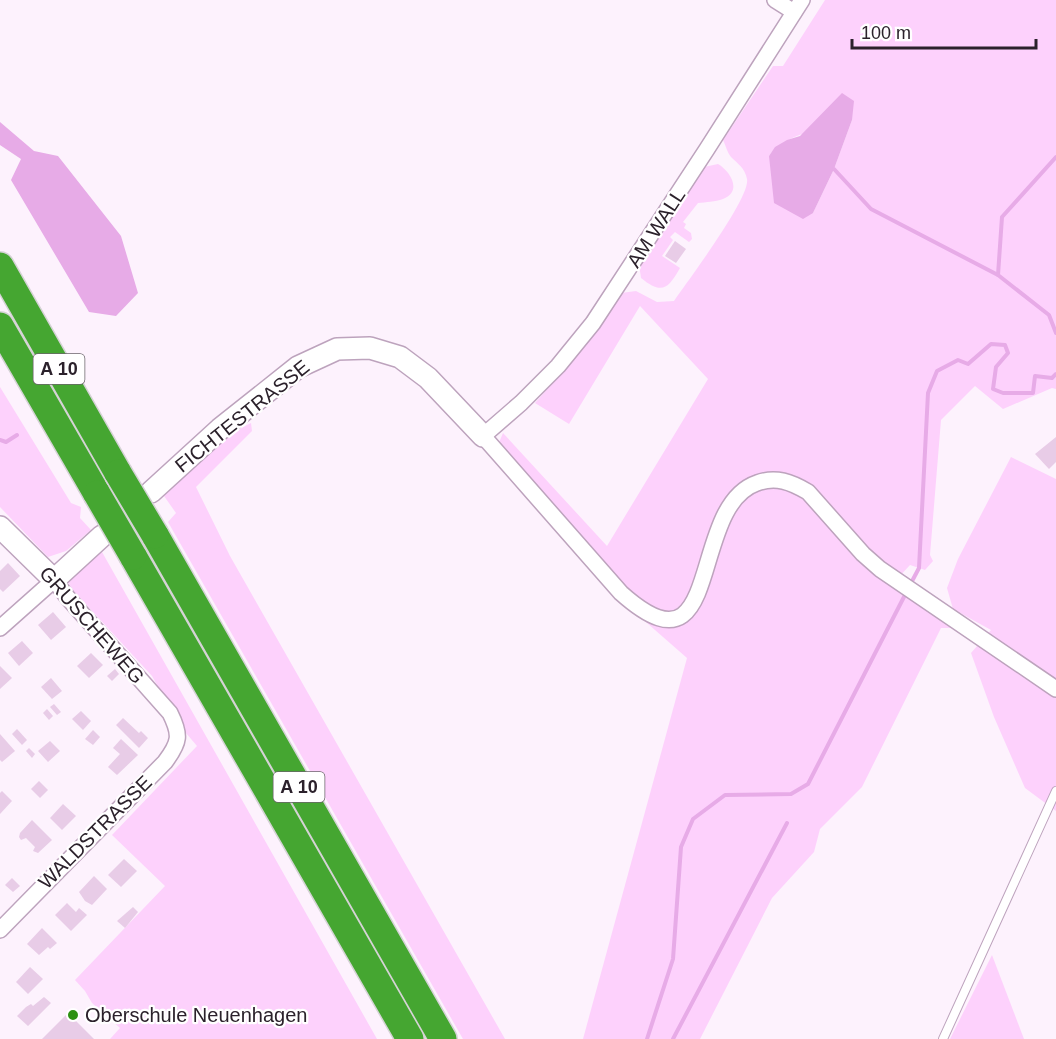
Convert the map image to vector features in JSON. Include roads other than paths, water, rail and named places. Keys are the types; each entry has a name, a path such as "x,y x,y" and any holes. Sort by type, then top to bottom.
{"highway":[{"name":"A 10","path":"0,266 443,1039"},
{"name":"A 10","path":"0,326 410,1039"}],"street":[{"path":"775,0 798,6"},
{"name":"AM WALL","path":"483,436 521,403 558,366 592,323 701,159 798,6"},
{"name":"FICHTESTRASSE","path":"151,492 220,429 298,367 337,349 370,348 400,357 428,378 483,436"},
{"path":"483,436 621,593 637,608 657,619 679,618 687,613 696,600 715,534 726,511 737,495 750,485 768,478 789,482 808,492 864,554 898,581 1056,689"},
{"name":"GRUSCHEWEG","path":"0,526 54,580 170,712 178,729"},
{"path":"0,627 102,537"},
{"name":"WALDSTRASSE","path":"0,930 165,762 174,749 178,729"}],"lane":[{"path":"943,1039 1056,790"}],"waterway":[{"path":"998,275 1002,217 1056,157"},
{"path":"834,169 871,209 998,275 1049,315 1056,333"},
{"path":"910,585 919,568 928,393 937,371 958,360 968,364 991,344 1005,345 1008,353 996,367 993,389 1003,393 1033,393 1035,376 1052,378 1056,374"},
{"path":"0,440 6,442 17,435"},
{"path":"647,1039 673,959 681,847 693,819 725,795 791,794 808,784 907,591"},
{"path":"673,1039 787,823"}],"place":[{"name":"Oberschule Neuenhagen","path":"73,1015"}]}
